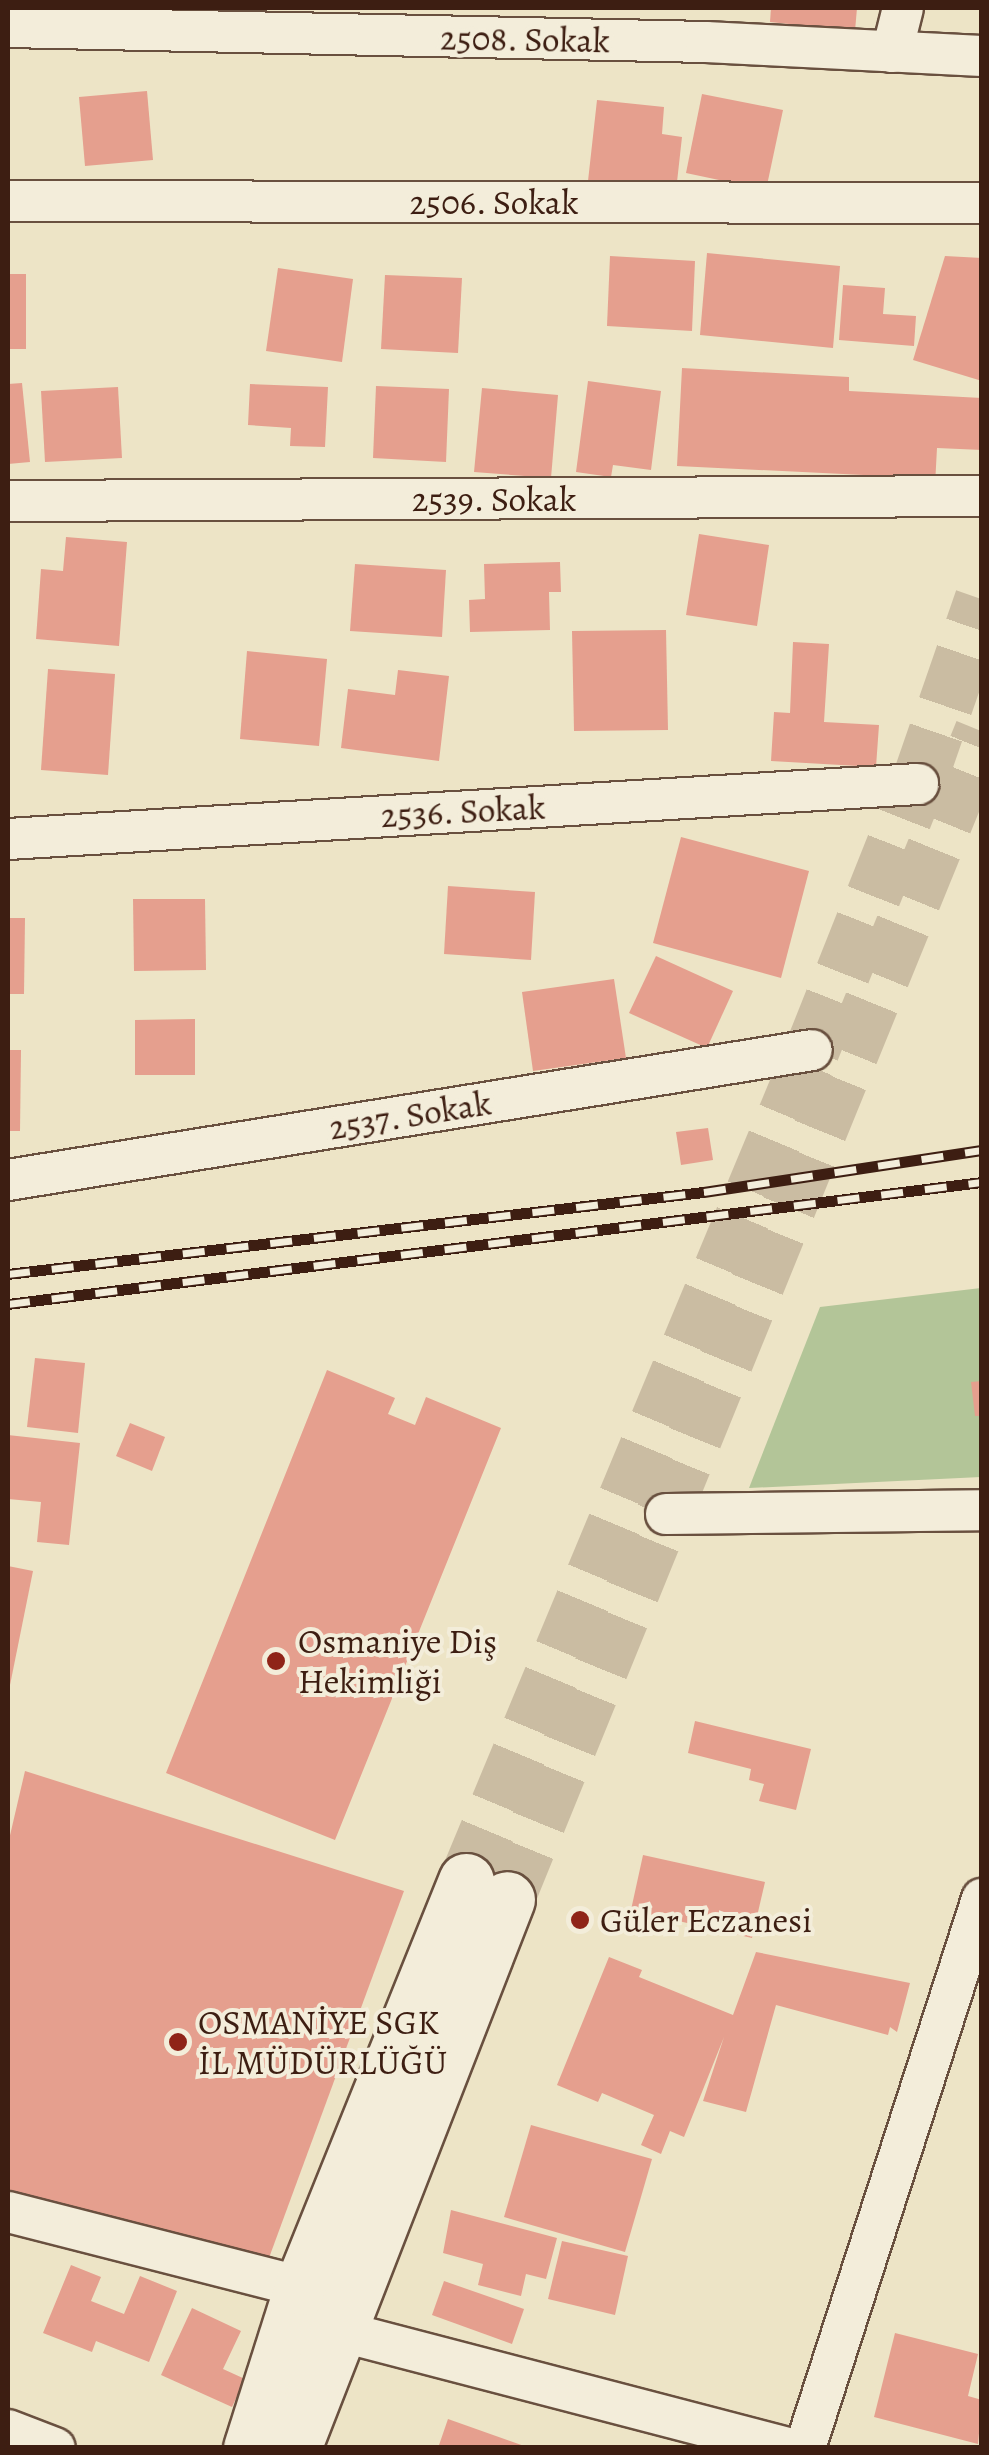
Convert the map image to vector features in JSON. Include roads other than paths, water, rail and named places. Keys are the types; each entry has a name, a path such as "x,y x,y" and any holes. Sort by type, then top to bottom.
{"main road":[{"path":"251,2448 302,2287 487,1890 338,2331 293,2448"}],"street":[{"path":"892,52 903,8"},
{"name":"2508. Sokak","path":"8,27 440,22 710,25 892,52 982,56"},
{"name":"2506. Sokak","path":"8,200 982,203"},
{"name":"2539. Sokak","path":"8,502 982,496"},
{"name":"2536. Sokak","path":"8,839 918,784"},
{"name":"2537. Sokak","path":"8,1180 812,1050"},
{"path":"666,1514 982,1510"},
{"path":"805,2448 982,1900"},
{"path":"8,2212 302,2287"},
{"path":"338,2331 787,2448"},
{"path":"8,2430 55,2448"}],"tunnel":[{"path":"466,1881 812,1050 918,784 982,599"},
{"path":"507,1899 982,731"}],"railway":[{"path":"8,1274 704,1192 982,1150"},
{"path":"8,1304 982,1182"}],"place":[{"name":"Osmaniye Diş Hekimliği","path":"276,1661"},
{"name":"Güler Eczanesi","path":"580,1920"},
{"name":"OSMANİYE SGK İL MÜDÜRLÜĞÜ","path":"178,2042"}]}
